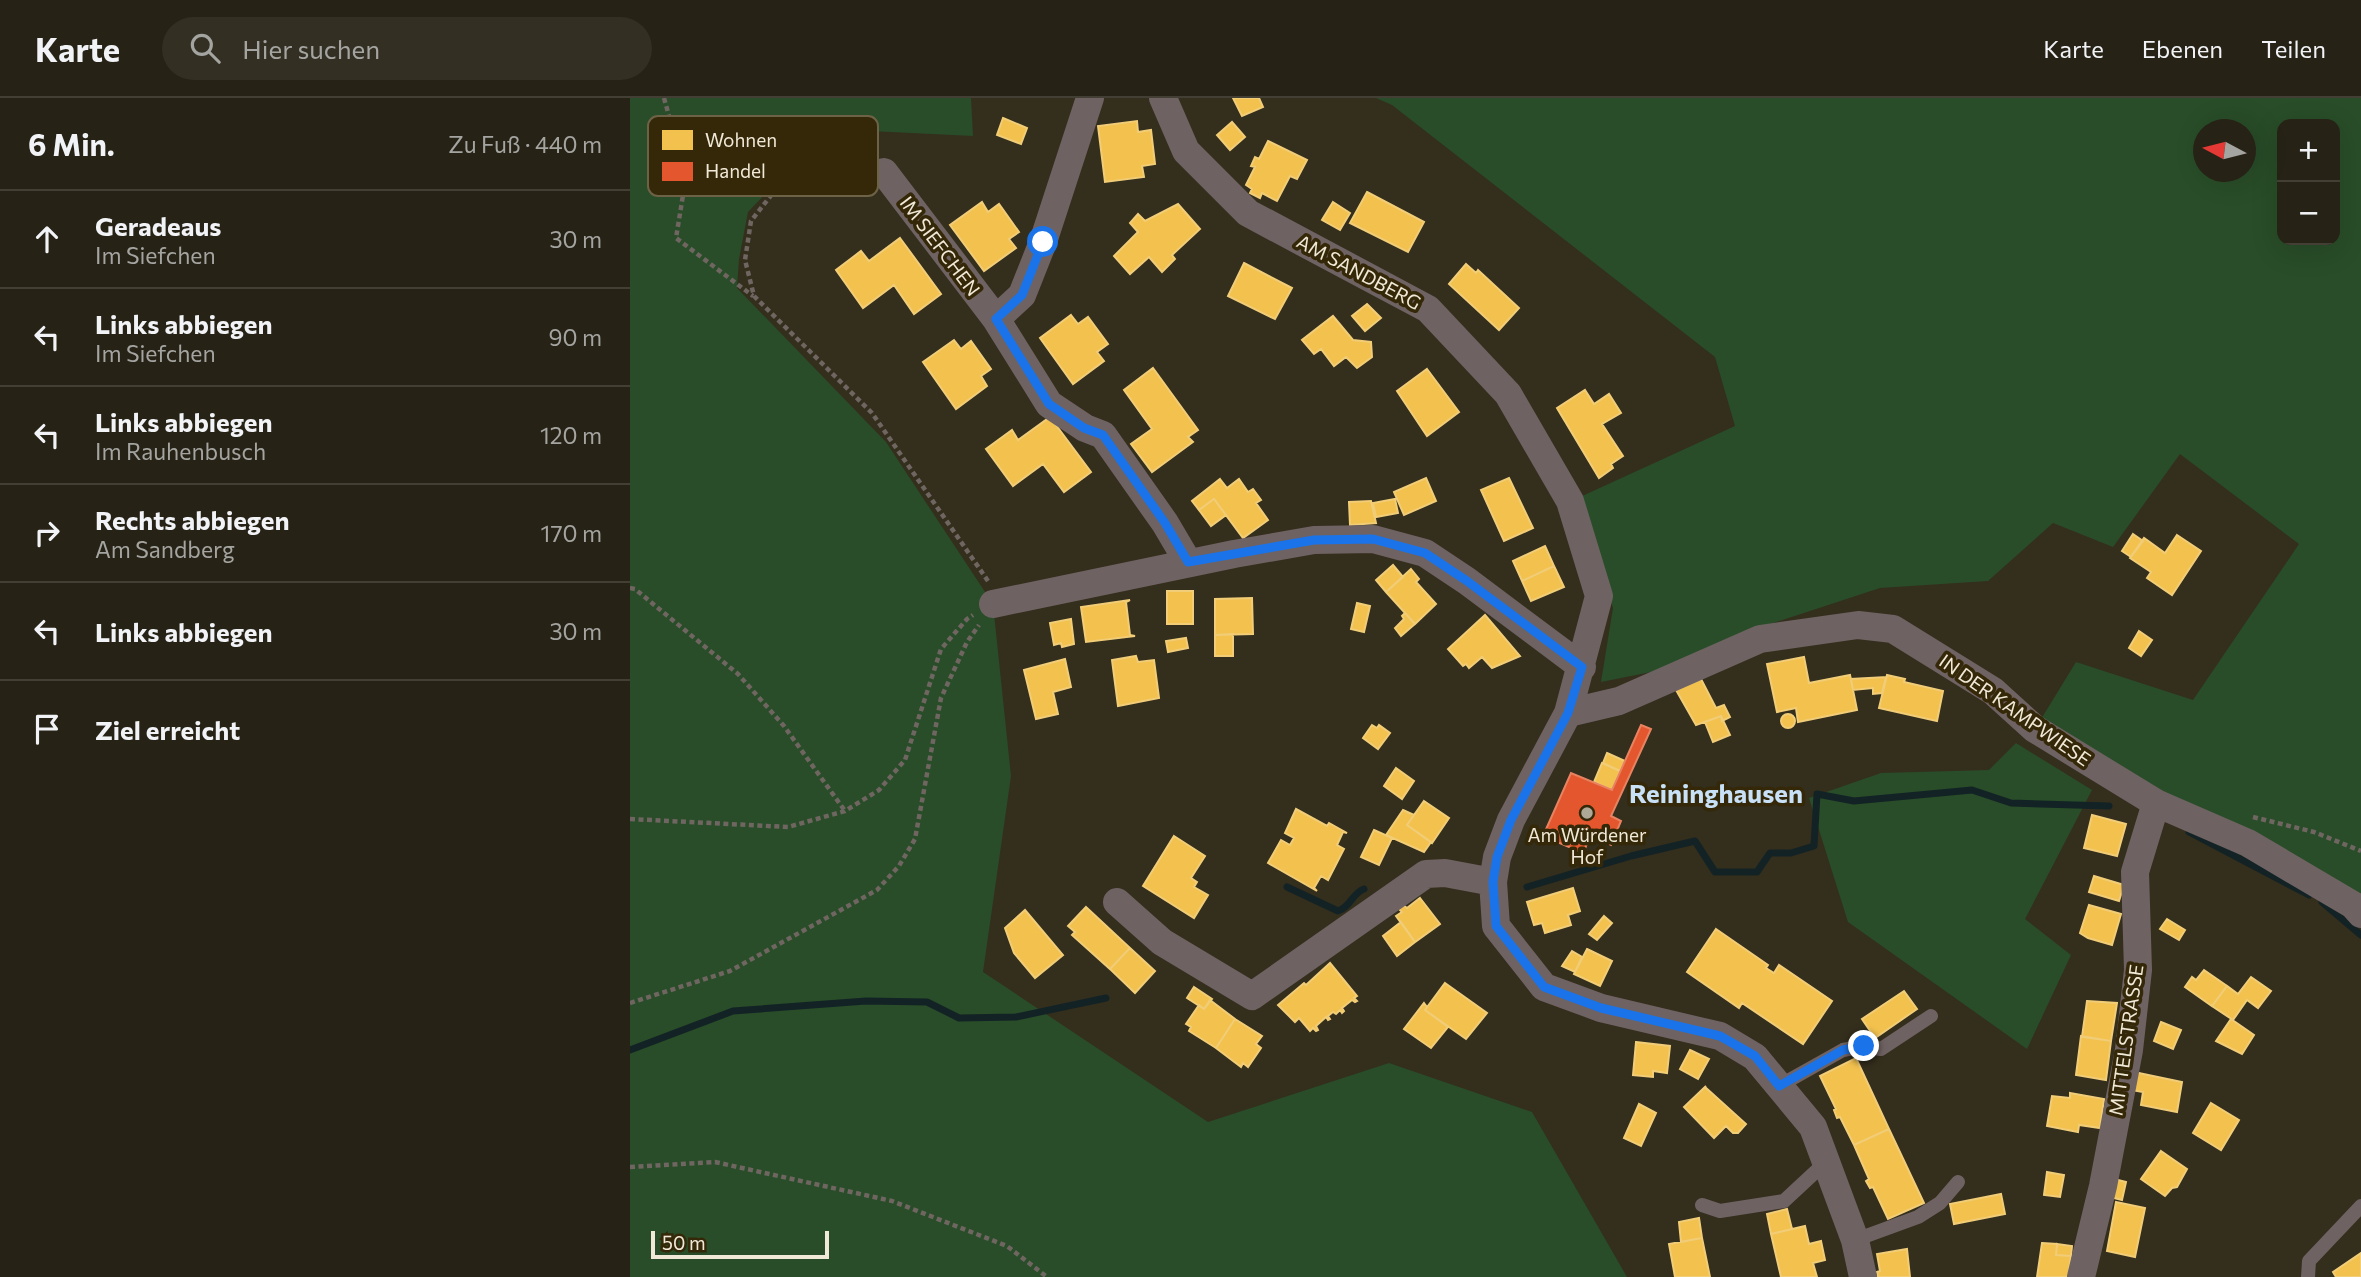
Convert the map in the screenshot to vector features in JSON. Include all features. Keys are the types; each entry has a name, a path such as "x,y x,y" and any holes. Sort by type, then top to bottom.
{"street":[{"path":"996,319 1022,295 1043,242 1090,98"},
{"name":"AM SANDBERG","path":"1163,98 1186,151 1248,213 1428,309 1508,394 1570,501 1599,596 1568,713 1511,820 1497,857 1493,882 1496,926 1544,987 1601,1008 1720,1036 1755,1056 1813,1127 1855,1240 1863,1277"},
{"name":"IM SIEFCHEN","path":"884,172 996,319 1049,404 1084,428 1103,435 1165,523 1188,562"},
{"path":"998,603 1188,562 1314,540 1373,539 1425,553 1582,667"},
{"name":"IN DER KAMPWIESE","path":"1568,713 1619,701 1760,639 1858,625 1893,629 1993,691 2035,729 2156,803 2248,843 2353,905 2361,914"},
{"name":"MITTELSTRASSE","path":"2081,1277 2103,1186 2129,1050 2138,970 2135,872 2156,803"},
{"path":"1117,902 1162,942 1252,996 1426,874 1446,873 1493,882"}],"lane":[{"path":"1779,1086 1843,1050 1864,1046 1881,1049 1931,1016"},
{"path":"1702,1205 1720,1211 1784,1201 1826,1163"},
{"path":"1855,1240 1918,1217 1940,1203 1958,1182"},
{"path":"2308,1277 2309,1261 2361,1206"}],"path":[{"path":"664,98 669,116"},
{"path":"878,168 884,172"},
{"path":"683,196 676,238 754,296 872,413 998,603"},
{"path":"754,296 745,260 751,221 771,196"},
{"path":"630,588 635,589 738,674 784,726 845,811"},
{"path":"630,819 788,827 845,811 879,790 905,760 941,649 967,619 998,603"},
{"path":"630,1003 730,971 877,890 899,866 915,839 941,698 967,642 998,603"},
{"path":"2245,817 2259,817 2314,832 2361,851"},
{"path":"630,1167 715,1163 892,1201 1007,1246 1046,1277"}],"green space":[{"path":"630,98 971,98 973,136 878,131 878,116 648,116 648,196 763,196 748,212 739,259 737,288 886,442 993,604 1011,776 983,972 1208,1122 1389,1063 1532,1112 1627,1277 630,1277"},
{"path":"1376,98 2361,98 2361,914 2035,729 2076,662 2193,700 2299,544 2180,454 2113,547 2053,523 1988,581 1880,588 1764,626 1661,670 1601,682 1613,608 1580,497 1735,426 1715,357 1392,105"},
{"path":"2016,743 2092,790 2025,919 2071,955 2027,1049 1848,922 1809,798 1881,773 1989,770"}],"building: Wohnen":[{"path":"1233,98 1259,98 1263,107 1242,116"},
{"path":"1003,118 1027,128 1021,144 997,135"},
{"path":"1137,121 1138,132 1151,130 1155,164 1142,166 1144,177 1105,182 1098,126"},
{"path":"1232,122 1245,137 1230,150 1217,135"},
{"path":"1268,141 1307,160 1297,179 1290,176 1277,201 1262,193 1260,198 1250,193 1252,189 1246,185 1255,167 1251,166 1255,157 1259,159"},
{"path":"1367,192 1424,222 1408,252 1350,223"},
{"path":"982,202 988,212 999,204 1019,232 1009,239 1016,248 984,271 950,225"},
{"path":"1333,202 1350,213 1340,230 1322,220"},
{"path":"1178,204 1200,229 1172,255 1175,259 1162,272 1149,257 1130,274 1114,256 1138,232 1130,223 1138,214 1145,221"},
{"path":"900,238 941,294 914,314 894,285 863,308 836,270 861,251 869,261"},
{"path":"1244,263 1292,288 1275,319 1228,296"},
{"path":"1466,264 1476,273 1478,270 1519,308 1499,330 1449,284"},
{"path":"1367,304 1381,318 1365,331 1352,316"},
{"path":"1071,315 1078,324 1088,317 1108,344 1097,352 1104,361 1073,384 1040,338"},
{"path":"1333,316 1353,340 1371,342 1372,357 1357,368 1346,357 1334,366 1321,349 1314,354 1302,340"},
{"path":"954,340 961,349 971,341 991,369 981,376 987,386 956,409 923,362"},
{"path":"1153,368 1198,430 1188,437 1193,442 1152,472 1131,444 1152,429 1124,390"},
{"path":"1427,369 1459,412 1427,436 1397,391"},
{"path":"1585,390 1594,404 1609,394 1621,413 1602,424 1623,456 1611,464 1613,468 1599,478 1557,408"},
{"path":"1050,417 1091,472 1064,492 1043,464 1013,486 986,449 1012,430 1018,440"},
{"path":"1426,478 1436,501 1404,515 1394,492"},
{"path":"1509,478 1533,528 1504,541 1481,490"},
{"path":"1220,479 1227,488 1239,479 1248,492 1253,489 1261,500 1256,503 1268,520 1243,538 1214,499 1199,510 1192,501"},
{"path":"1214,499 1226,515 1211,526 1199,510"},
{"path":"1395,499 1398,513 1376,517 1373,503"},
{"path":"1371,501 1376,523 1350,525 1349,502"},
{"path":"2133,534 2143,541 2131,557 2122,551"},
{"path":"2177,535 2201,551 2172,595 2147,578 2151,572 2130,558 2144,538 2165,553"},
{"path":"1545,546 1554,566 1522,581 1513,561"},
{"path":"1393,565 1403,577 1386,592 1376,580"},
{"path":"1554,566 1564,587 1531,601 1522,581"},
{"path":"1411,569 1419,579 1416,582 1436,604 1415,624 1386,592"},
{"path":"1167,591 1193,591 1193,624 1167,624"},
{"path":"1252,598 1253,634 1215,635 1215,599"},
{"path":"1130,600 1126,602 1130,635 1135,636 1086,642 1081,607"},
{"path":"1357,603 1370,606 1364,632 1351,629"},
{"path":"1405,613 1415,624 1401,636 1395,628 1404,619 1402,616"},
{"path":"1485,615 1520,656 1492,668 1482,657 1469,668 1466,664 1463,666 1448,649"},
{"path":"1071,619 1074,644 1062,647 1061,643 1054,645 1050,623"},
{"path":"2139,631 2152,640 2141,656 2129,648"},
{"path":"1233,634 1233,656 1215,656 1215,635"},
{"path":"1186,638 1188,648 1168,652 1166,641"},
{"path":"1136,656 1138,662 1154,660 1159,698 1118,706 1112,660"},
{"path":"1804,657 1809,683 1850,675 1857,710 1798,722 1796,708 1777,712 1767,664"},
{"path":"1065,659 1071,687 1053,692 1058,714 1036,719 1024,670"},
{"path":"1887,675 1943,691 1937,721 1879,708"},
{"path":"1886,677 1882,693 1873,694 1873,688 1853,690 1851,679"},
{"path":"1701,679 1716,708 1724,705 1730,717 1722,721 1721,716 1696,725 1676,690"},
{"path":"1788,714 1793,716 1793,726 1788,728 1783,726 1781,721 1783,716"},
{"path":"1721,716 1730,735 1713,742 1705,722"},
{"path":"1372,725 1377,728 1379,725 1390,733 1378,749 1363,738"},
{"path":"1607,753 1625,761 1620,771 1603,763"},
{"path":"1602,763 1620,771 1612,790 1594,782"},
{"path":"1396,768 1414,781 1402,799 1384,786"},
{"path":"1424,801 1449,818 1432,843 1407,825"},
{"path":"1296,809 1327,826 1329,823 1347,833 1343,832 1337,845 1344,849 1328,880 1321,876 1314,888 1317,891 1268,863 1281,840 1290,845 1294,838 1285,833"},
{"path":"1403,810 1414,815 1407,825 1431,842 1424,852 1386,835"},
{"path":"2092,815 2126,824 2117,856 2084,848"},
{"path":"1374,830 1392,838 1379,865 1361,857"},
{"path":"1174,836 1205,856 1191,878 1197,882 1194,887 1208,895 1194,918 1143,886"},
{"path":"2094,876 2124,885 2119,901 2089,892"},
{"path":"1573,888 1580,911 1568,915 1571,925 1545,933 1542,923 1534,925 1527,902"},
{"path":"1420,898 1440,924 1415,942 1396,916 1402,912 1399,909 1403,905 1407,908"},
{"path":"2089,905 2121,914 2112,945 2080,933"},
{"path":"1086,907 1130,948 1110,969 1072,935 1075,932 1068,926"},
{"path":"1025,910 1063,955 1035,978 1014,953 1005,928"},
{"path":"1604,916 1612,923 1597,940 1589,934"},
{"path":"2167,919 2185,930 2179,940 2160,929"},
{"path":"1401,922 1415,942 1397,956 1383,936"},
{"path":"1716,929 1768,965 1766,968 1774,973 1779,965 1832,1001 1803,1044 1742,1003 1739,1008 1687,972"},
{"path":"1130,948 1155,971 1135,993 1110,969"},
{"path":"1587,949 1612,961 1600,986 1574,974"},
{"path":"1572,951 1582,957 1575,972 1562,966"},
{"path":"1330,963 1357,996 1354,998 1357,1001 1352,1000 1342,1008 1342,1013 1340,1010 1336,1014 1333,1012 1328,1016 1330,1019 1326,1017 1316,1026 1318,1030 1313,1028 1310,1031 1299,1018 1295,1022 1278,1005"},
{"path":"2204,970 2227,986 2212,1006 2185,987 2192,977 2196,980"},
{"path":"2251,977 2271,991 2258,1008 2247,1000 2233,1020 2212,1006 2227,986 2238,994"},
{"path":"1445,983 1487,1013 1466,1039 1425,1010"},
{"path":"1194,987 1212,999 1204,1009 1187,998"},
{"path":"1904,991 1917,1009 1875,1038 1862,1019"},
{"path":"1210,1000 1235,1019 1216,1048 1189,1031 1191,1027 1186,1024 1199,1005 1204,1009"},
{"path":"2087,1001 2117,1003 2111,1041 2082,1037"},
{"path":"1424,1003 1427,1007 1425,1010 1448,1027 1431,1048 1404,1029"},
{"path":"1235,1019 1262,1036 1256,1044 1261,1048 1248,1067 1243,1063 1241,1067 1216,1048"},
{"path":"2231,1019 2254,1035 2242,1054 2216,1041"},
{"path":"2161,1022 2181,1030 2173,1049 2154,1041"},
{"path":"2081,1036 2111,1041 2106,1080 2076,1075"},
{"path":"1636,1042 1670,1046 1667,1073 1653,1071 1653,1077 1633,1075"},
{"path":"1690,1050 1709,1059 1698,1079 1680,1069"},
{"path":"1856,1058 1889,1129 1854,1145 1840,1117 1837,1118 1836,1109 1820,1076"},
{"path":"2134,1072 2182,1082 2177,1112 2141,1105 2143,1092 2131,1090"},
{"path":"1706,1086 1746,1124 1738,1133 1733,1133 1726,1126 1714,1138 1684,1107"},
{"path":"2070,1093 2104,1099 2100,1128 2079,1125 2078,1132 2047,1126 2052,1096 2070,1098"},
{"path":"2211,1103 2239,1120 2221,1150 2193,1133"},
{"path":"1639,1104 1656,1113 1641,1146 1624,1138"},
{"path":"1889,1129 1924,1203 1888,1219 1873,1187 1870,1188 1866,1181 1869,1179 1854,1145"},
{"path":"2161,1151 2187,1169 2177,1187 2172,1188 2165,1196 2141,1179"},
{"path":"2047,1172 2064,1175 2060,1197 2044,1195"},
{"path":"2114,1179 2126,1182 2122,1200 2110,1197"},
{"path":"2001,1194 2005,1214 1954,1224 1950,1204"},
{"path":"2116,1202 2145,1208 2135,1257 2107,1251"},
{"path":"1787,1209 1792,1229 1771,1234 1767,1214"},
{"path":"1699,1218 1702,1238 1681,1242 1679,1222"},
{"path":"1805,1226 1809,1244 1821,1241 1825,1260 1813,1263 1817,1277 1781,1277 1771,1234"},
{"path":"1702,1238 1710,1277 1675,1277 1669,1244"},
{"path":"2042,1243 2057,1244 2056,1255 2071,1256 2068,1277 2037,1277"},
{"path":"2057,1244 2072,1246 2071,1256 2056,1255"},
{"path":"1907,1249 1910,1277 1878,1277 1877,1272 1880,1271 1877,1254"},
{"path":"2361,1253 2361,1277 2336,1277 2333,1272"}],"building: Handel":[{"path":"1641,725 1651,729 1611,816 1621,821 1611,845 1591,835 1583,853 1543,836 1571,773 1612,790"}],"waterway":[{"path":"1527,887 1631,856 1695,841 1715,872 1757,872 1770,853 1791,853 1814,846 1817,794 1854,801 1972,790 2011,803 2109,806"},
{"path":"2189,832 2309,895"},
{"path":"1287,887 1338,911 1364,889"},
{"path":"2322,902 2361,935"},
{"path":"630,1050 733,1011 866,1001 927,1002 959,1018 1016,1017 1106,998"}],"place":[{"name":"Am Würdener Hof","path":"1587,813"}],"district":[{"name":"Reininghausen","path":"1716,794"}],"route":[{"path":"1043,242 1022,295 996,319 1049,404 1084,428 1103,435 1165,523 1188,562 1314,540 1373,539 1425,553 1582,667 1568,713 1511,820 1497,857 1493,882 1496,926 1544,987 1601,1008 1720,1036 1755,1056 1779,1086 1843,1050 1864,1046"}]}
